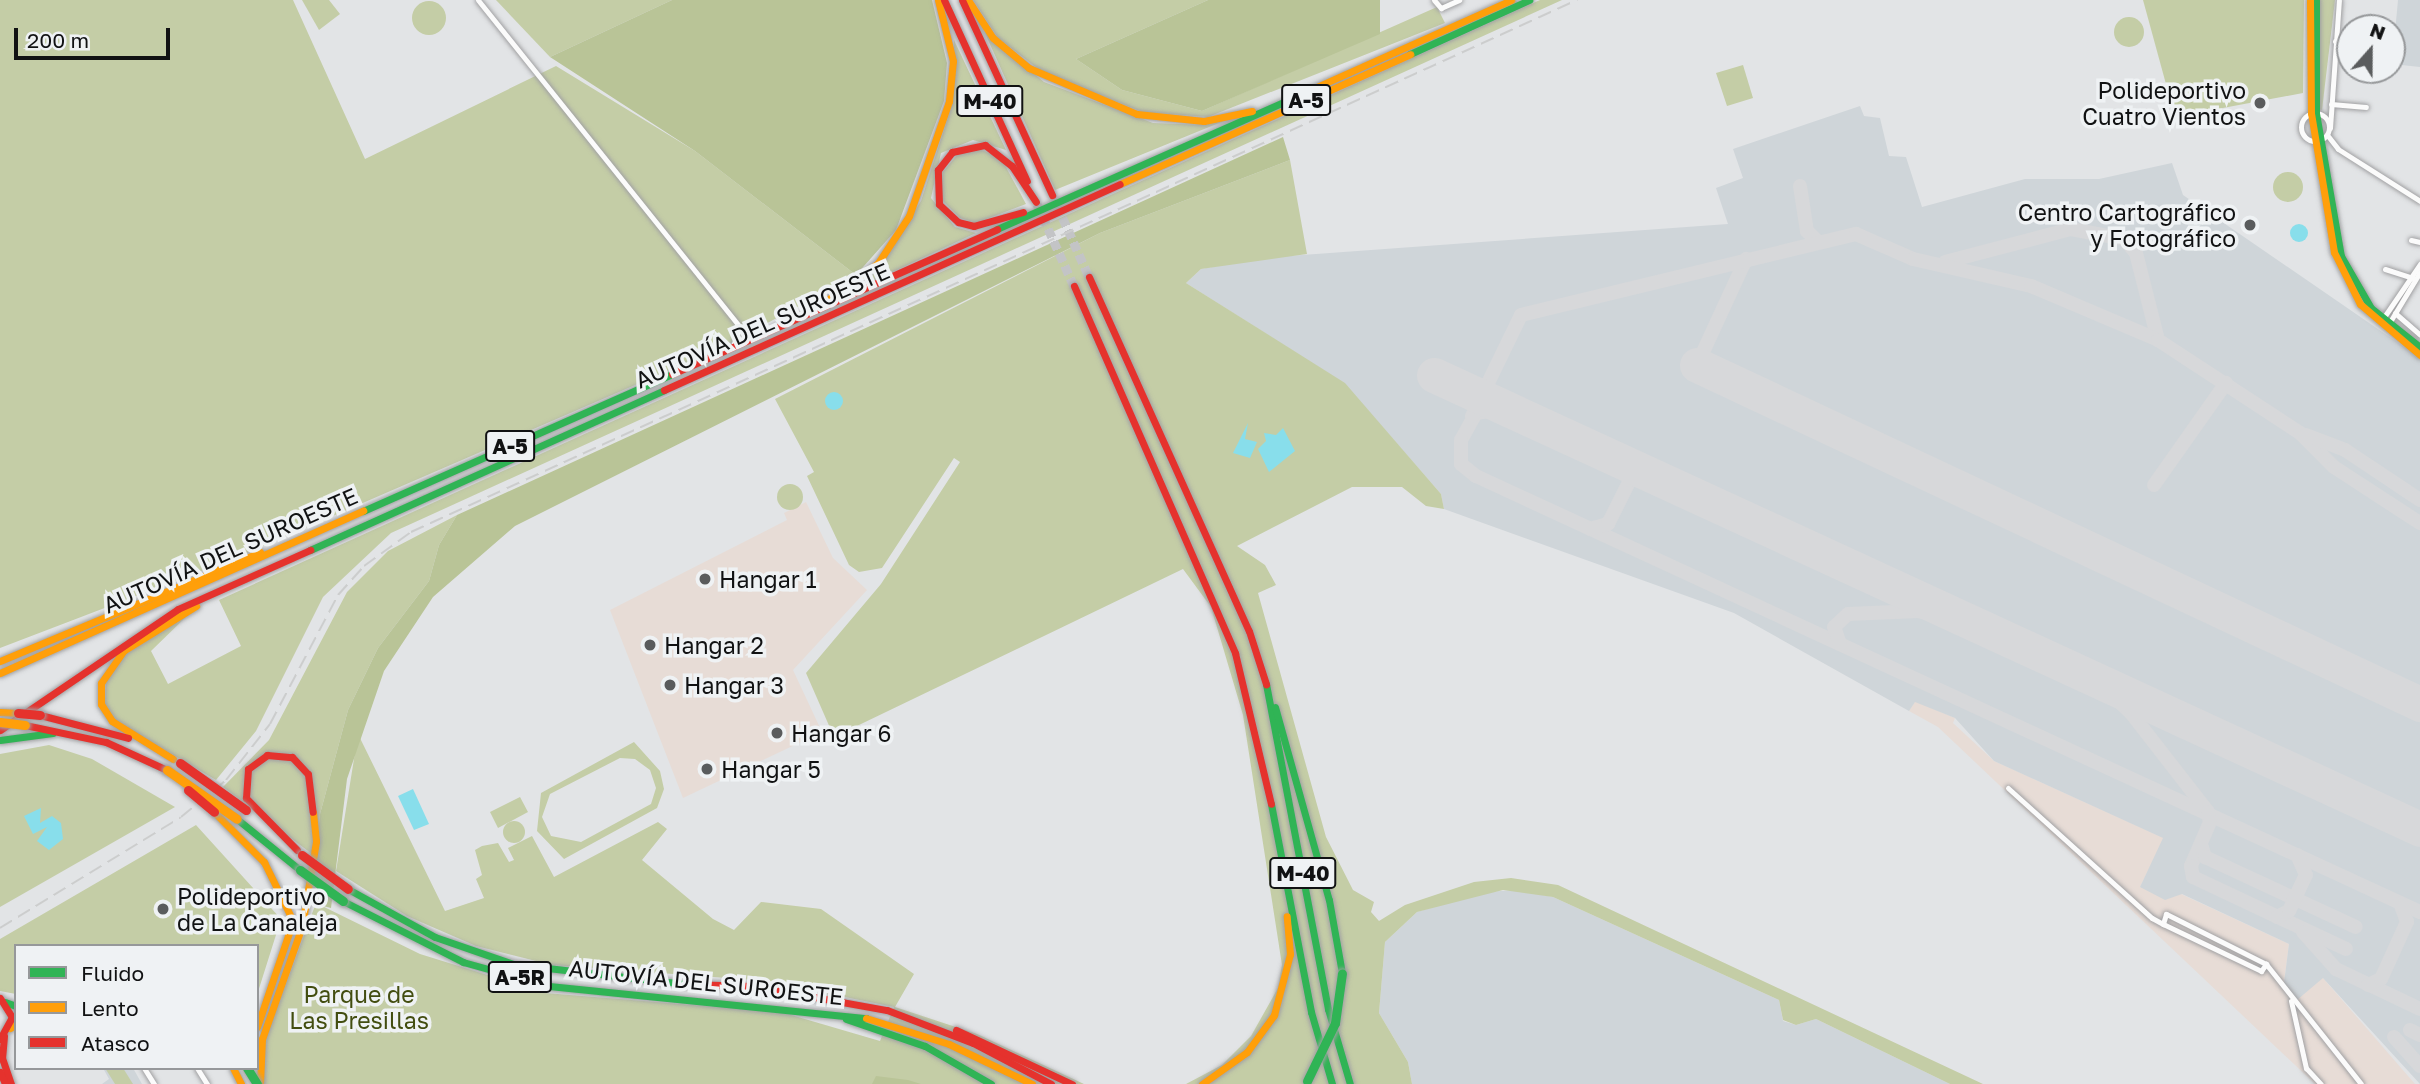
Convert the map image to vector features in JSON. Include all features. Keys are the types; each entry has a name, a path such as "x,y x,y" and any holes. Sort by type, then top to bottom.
{"main road":[{"path":"773,329 862,278 902,233 949,101 953,61 938,0"},
{"name":"M-40","path":"944,0 1036,202 1012,166 985,145 952,152 935,178 944,211 974,226 1138,166"},
{"name":"M-40","path":"962,0 1052,195"},
{"path":"968,0 993,38 1029,68 1137,114 1204,121 1261,109"},
{"name":"AUTOVÍA DEL SUROESTE","path":"0,673 732,348 1261,109 1511,0"},
{"name":"AUTOVÍA DEL SUROESTE","path":"0,730 153,621 1529,0"},
{"path":"2310,0 2316,114 2340,256 2390,324 2420,347"},
{"path":"2316,0 2316,114"},
{"path":"2322,144 2341,272 2420,355"},
{"name":"M-40","path":"1089,277 1235,599 1269,695 1328,1009 1350,1084"},
{"name":"M-40","path":"1074,286 1231,640 1280,852 1311,1012 1332,1084"},
{"path":"0,659 21,655 366,510"},
{"path":"177,761 112,721 101,704 101,683 130,646 230,586"},
{"path":"1269,695 1329,900 1342,973 1335,1023 1306,1083"},
{"name":"AUTOVÍA DEL SUROESTE","path":"0,712 40,715 113,732 177,761 246,810 348,889 435,937 513,964 640,982 753,986 887,1010 973,1042 1051,1084"},
{"name":"AUTOVÍA DEL SUROESTE","path":"0,722 86,735 167,770 343,901 463,962 549,986 788,1005 863,1017 950,1044 1032,1084"},
{"path":"0,740 30,733 86,735"},
{"path":"259,1084 262,1040 302,926 316,841 307,774 292,757 267,755 248,769 246,798 299,853"},
{"path":"167,770 264,862 293,921 259,1021"},
{"path":"1202,1084 1247,1052 1283,993 1290,954 1280,852"},
{"path":"3,1000 7,1032 2,1058 11,1084"},
{"path":"788,1005 925,1046 991,1084"},
{"path":"887,1010 976,1037 1072,1084"},
{"path":"0,1072 5,1084"}],"street":[{"path":"478,0 740,327 756,337"},
{"path":"1434,0 1439,8 1459,0"},
{"path":"2322,144 2330,128 2339,0"},
{"path":"2366,107 2331,106 2300,126 2322,144 2338,149 2420,201"},
{"path":"2316,114 2330,128"},
{"path":"2322,144 2338,149"},
{"path":"2411,240 2420,242"},
{"path":"2390,324 2420,268"},
{"path":"2385,270 2414,278"},
{"path":"2390,324 2414,278"},
{"path":"2390,324 2395,313"},
{"path":"2390,324 2420,335"},
{"path":"732,348 740,327"},
{"path":"2008,788 2152,918 2261,971 2277,982"},
{"path":"2152,918 2164,914 2266,964 2291,998 2294,1024 2306,1068 2322,1084"},
{"path":"2162,924 2164,914"},
{"path":"2261,971 2266,964"},
{"path":"2294,1010 2357,1083"},
{"path":"2294,1024 2304,1019"}],"shaded area":[{"path":"2398,0 2420,0 2420,67 2406,66 2406,14 2397,14"},
{"path":"1860,106 1864,116 1880,118 1889,156 1906,157 1922,207 2025,179 2099,179 2172,163 2183,195 2420,358 2420,1084 2323,978 2297,1000 2284,983 2289,944 2182,894 2165,900 2140,887 2163,838 1994,761 1955,718 1915,702 1909,711 1734,613 1444,509 1441,494 1344,383 1186,283 1201,269 1261,258 1728,224 1716,188 1743,178 1733,149"},
{"path":"806,502 833,558 867,590 793,670 822,732 683,798 610,610 787,520 784,513"},
{"path":"1915,701 1955,718 1953,723 1994,761 2164,838 2140,887 2181,894 2289,944 2284,983 2323,978 2415,1084 2315,1084 1938,727 1909,711"},
{"path":"1518,890 1553,897 1779,1000 1783,1021 1796,1025 1816,1019 1950,1084 1412,1084 1408,1062 1379,1013 1385,942 1417,912 1484,892"},
{"path":"104,1070 134,1070 142,1084 102,1084 109,1079"}],"green space":[{"path":"0,0 293,0 365,159 556,66 695,151 856,275 723,347 238,557 0,648"},
{"path":"302,0 329,0 340,14 319,30"},
{"path":"496,0 672,0 550,57"},
{"path":"672,0 932,0 947,63 944,101 896,230 856,275 695,151 550,57"},
{"path":"973,0 1208,0 1076,59 1122,90 1202,111 1437,7 1445,23 1208,117 1142,112 1041,71 998,38"},
{"path":"1208,0 1380,0 1380,34 1202,111 1122,90 1076,59"},
{"path":"1540,0 1562,0 391,533 323,597 256,731 216,780 117,722 105,704 106,680 121,657 189,614 151,651 168,684 241,646 219,600"},
{"path":"2143,0 2304,0 2303,93 2175,117"},
{"path":"2319,0 2335,0 2322,110 2318,109"},
{"path":"429,1 441,6 446,18 441,30 429,35 417,30 412,18 417,6"},
{"path":"2129,17 2140,21 2144,32 2140,43 2129,47 2118,43 2114,32 2118,21"},
{"path":"985,33 1044,82 1153,123 1205,125 1236,116 1055,190"},
{"path":"954,40 1006,150 973,140 941,153 931,198 955,227 976,233 867,284 921,201 951,108"},
{"path":"1743,65 1753,98 1727,106 1716,73"},
{"path":"1283,137 1290,160 1100,233 515,526 433,597 384,671 347,779 331,908 311,903 320,814 348,710 378,648 429,581 439,545 457,515"},
{"path":"977,148 1001,158 1026,204 976,223 960,218 941,199 941,174 959,153"},
{"path":"1290,160 1307,254 1201,269 1186,283 1345,383 1441,494 1444,509 1426,506 1402,487 1352,487 1237,546 1265,565 1276,585 1258,593 1326,837 1353,890 1374,902 1371,912 1379,921 1405,905 1474,882 1511,878 1558,885 1983,1084 1950,1084 1816,1019 1796,1025 1783,1020 1779,1000 1553,897 1503,890 1417,912 1385,942 1379,1013 1408,1062 1412,1084 1186,1084 1222,1065 1251,1036 1278,988 1282,965 1243,715 1211,607 1183,569 834,737 806,673 881,584 960,462 954,458 882,568 859,572 849,565 807,476 814,472 775,399 1100,233"},
{"path":"2288,172 2298,177 2303,187 2298,197 2288,202 2278,197 2273,187 2278,177"},
{"path":"790,484 800,487 803,497 800,507 790,510 780,507 777,497 780,487"},
{"path":"457,515 439,545 429,581 378,648 348,710 320,814 316,857 223,787 269,740 347,592 388,551"},
{"name":"Parque de Las Presillas","path":"358,734 445,911 484,898 476,879 482,875 475,850 482,846 498,843 509,862 514,860 508,848 532,836 554,877 658,822 667,829 642,860 713,919 734,930 761,902 821,909 914,974 895,1007 977,1034 1084,1084 263,1084 263,1046 316,903 420,954 545,993 781,1012 880,1041 894,1007 766,981 552,965 476,946 407,916 336,871"},
{"path":"634,742 660,771 664,789 657,808 564,859 537,831 541,793","holes":["620,758 635,759 650,770 656,788 651,804 581,842 551,836 542,817 550,794"]},
{"path":"49,745 92,759 175,807 0,907 0,754"},
{"path":"520,797 528,812 498,828 490,812"},
{"path":"514,821 522,824 525,832 522,840 514,843 506,840 503,832 506,824"},
{"name":"Polideportivo de La Canaleja","path":"196,825 281,919 259,989 259,944 14,944 14,994 0,991 0,939"},
{"path":"106,1070 124,1070 133,1084 115,1084"},
{"path":"876,1076 908,1080 921,1084 872,1084"}],"water":[{"path":"2299,224 2305,227 2308,233 2305,239 2299,242 2293,239 2290,233 2293,227"},
{"path":"830,392 838,392 843,401 841,408 830,410 825,405 825,397"},
{"path":"1248,423 1245,439 1257,442 1250,458 1233,453"},
{"path":"1283,428 1295,451 1269,472 1258,449 1266,441 1264,433 1276,435"},
{"path":"413,789 429,824 414,830 398,796"},
{"path":"41,808 40,823 52,816 61,823 63,839 49,850 37,841 47,827 33,834 24,816"}],"taxiway":[{"path":"1800,186 1807,231 1818,242"},
{"path":"1945,262 2071,229 2124,239 2136,253 2158,340"},
{"path":"1472,416 1521,315 1856,234 1913,259 2031,286 2158,340 2300,433 2334,467 2420,523"},
{"path":"1697,365 1746,259"},
{"path":"2154,485 2226,383"},
{"path":"1505,408 1476,413 1461,440 1461,464 1476,476 2420,912"},
{"path":"2306,435 2345,450 2420,500"},
{"path":"1590,529 1608,524 1630,480 1653,476"},
{"path":"1840,644 1834,627 1848,614 1918,611 1963,619"},
{"path":"2096,680 2131,713 2208,812 2210,822 2191,866 2193,877 2346,949"},
{"path":"2201,844 2205,857 2356,927"},
{"path":"2277,917 2289,911 2306,875 2297,855"},
{"path":"2368,985 2381,979 2407,922 2400,903"},
{"path":"2303,932 2336,969 2420,1009"},
{"path":"2410,1030 2420,1035"},
{"path":"2394,1037 2420,1066"}],"runway":[{"path":"1697,365 2420,704"},
{"path":"1434,375 2420,829"}],"tunnel":[{"path":"1037,204 1074,286"},
{"path":"1057,205 1089,277"}],"railway":[{"path":"0,928 181,817 226,780 270,724 338,595 364,566 411,532 1577,0"}],"traffic: fast":[{"path":"1410,54 1529,0"},
{"path":"2316,0 2316,113 2341,256 2371,308 2420,347"},
{"path":"997,229 1292,98"},
{"path":"363,511 672,374"},
{"path":"310,550 664,390"},
{"path":"1266,684 1328,1009 1350,1084"},
{"path":"1275,707 1329,900 1342,973"},
{"path":"0,740 53,733"},
{"path":"1271,804 1311,1012 1332,1084"},
{"path":"237,819 300,870"},
{"path":"300,870 343,901"},
{"path":"348,889 435,937 513,964 687,984"},
{"path":"343,901 463,962 549,986 866,1018"},
{"path":"1307,1081 1335,1023 1342,973"},
{"path":"5,1002 14,1005"},
{"path":"846,1019 925,1046 991,1084"},
{"path":"248,1070 257,1084"}],"traffic: slow":[{"path":"830,298 878,263 909,216 949,101 953,61 938,0"},
{"path":"968,0 993,38 1029,68 1137,114 1204,121 1252,111"},
{"path":"1292,98 1511,0"},
{"path":"2310,0 2311,113 2334,252 2360,304 2420,355"},
{"path":"1120,184 1410,54"},
{"path":"0,673 363,511"},
{"path":"0,661 260,552"},
{"path":"173,759 112,721 101,704 101,683 123,651 196,606"},
{"path":"0,712 18,713"},
{"path":"0,722 25,725"},
{"path":"167,770 237,819"},
{"path":"214,812 264,862 293,921 259,1021"},
{"path":"260,1084 262,1039 302,926 316,841 313,812"},
{"path":"1202,1084 1247,1052 1274,1015 1290,954 1287,916"},
{"path":"866,1018 949,1044 1032,1084"},
{"path":"10,1028 14,1025"},
{"path":"234,1070 241,1084"}],"traffic: jam":[{"path":"944,0 1027,181"},
{"path":"962,0 1052,195"},
{"path":"1023,212 974,226 958,222 939,204 938,170 952,152 985,145 1012,166 1036,202"},
{"path":"664,390 1120,184"},
{"path":"672,374 997,229"},
{"path":"1089,277 1249,631 1266,684"},
{"path":"1074,286 1235,653 1271,804"},
{"path":"0,730 178,609 310,550"},
{"path":"18,713 40,715"},
{"path":"40,715 128,738"},
{"path":"25,725 106,742 167,770"},
{"path":"297,850 246,798 248,769 267,755 292,757 308,774 313,812"},
{"path":"180,763 246,810"},
{"path":"188,790 214,812"},
{"path":"302,855 348,889"},
{"path":"687,984 753,986 887,1010 973,1043 1051,1084"},
{"path":"0,998 12,1017 0,1039"},
{"path":"956,1030 1072,1084"},
{"path":"4,1036 2,1058 11,1084"},
{"path":"0,1072 5,1084"}],"place":[{"name":"Polideportivo Cuatro Vientos","path":"2260,103"},
{"name":"Centro Cartográfico y Fotográfico","path":"2250,225"},
{"name":"Hangar 1","path":"705,579"},
{"name":"Hangar 2","path":"650,645"},
{"name":"Hangar 3","path":"670,685"},
{"name":"Hangar 6","path":"777,733"},
{"name":"Hangar 5","path":"707,769"},
{"name":"Polideportivo de La Canaleja","path":"163,909"}]}
